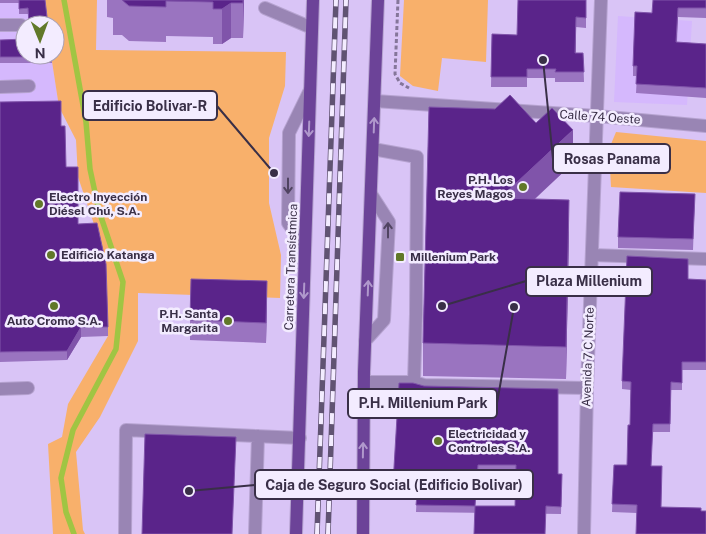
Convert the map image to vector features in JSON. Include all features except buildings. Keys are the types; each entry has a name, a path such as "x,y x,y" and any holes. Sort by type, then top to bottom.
{"main road":[{"name":"Carretera Transístmica","path":"296,534 313,0"},
{"path":"363,534 364,382 378,0"}],"street":[{"name":"Avenida 7 C Norte","path":"584,534 587,388 602,0"},
{"path":"265,8 312,28"},
{"path":"0,25 15,25"},
{"path":"0,87 29,86"},
{"path":"306,247 288,223 289,133 310,90"},
{"name":"Calle 74 Oeste","path":"375,101 598,116 706,126"},
{"path":"373,149 417,157 414,382"},
{"path":"366,341 384,320 389,222 371,194"},
{"path":"592,255 706,259"},
{"path":"364,382 587,388"},
{"path":"0,389 28,388"},
{"path":"124,534 126,430 300,438"},
{"path":"255,534 258,436"}],"path":[{"path":"398,0 395,74 400,83 413,90"}],"shaded area":[{"path":"0,0 44,0 46,15 15,15 15,65 53,65 59,107 0,107"},
{"path":"44,0 97,0 96,50 286,52 285,86 269,138 269,203 281,255 280,298 138,293 138,341 100,417 76,452 83,530 85,534 53,534 48,444 62,437 68,404 108,336 106,274 97,233 78,177 76,140 59,107 53,65 65,65 65,15 46,15"},
{"path":"404,0 488,0 486,62 442,58 438,91 413,86 400,76"},
{"path":"618,16 692,21 687,105 614,102"},
{"path":"616,132 706,141 706,193 611,187 609,149"}],"waterway":[{"path":"64,0 86,122 90,169 99,211 123,282 116,349 73,430 61,478 66,512 74,534"}],"railway":[{"path":"317,534 336,0"},
{"path":"328,534 346,0"}],"place":[{"name":"Rosas Panama","path":"543,60"},
{"name":"Edificio Bolivar-R","path":"274,173"},
{"name":"P.H. Los Reyes Magos","path":"523,187"},
{"name":"Electro Inyección Diésel Chú, S.A.","path":"39,204"},
{"name":"Edificio Katanga","path":"51,255"},
{"name":"Millenium Park","path":"400,257"},
{"name":"Auto Cromo S.A.","path":"54,306"},
{"name":"Plaza Millenium","path":"442,306"},
{"name":"P.H. Millenium Park","path":"514,307"},
{"name":"P.H. Santa Margarita","path":"228,321"},
{"name":"Electricidad y Controles S.A.","path":"438,441"},
{"name":"Caja de Seguro Social (Edificio Bolivar)","path":"189,491"}]}
